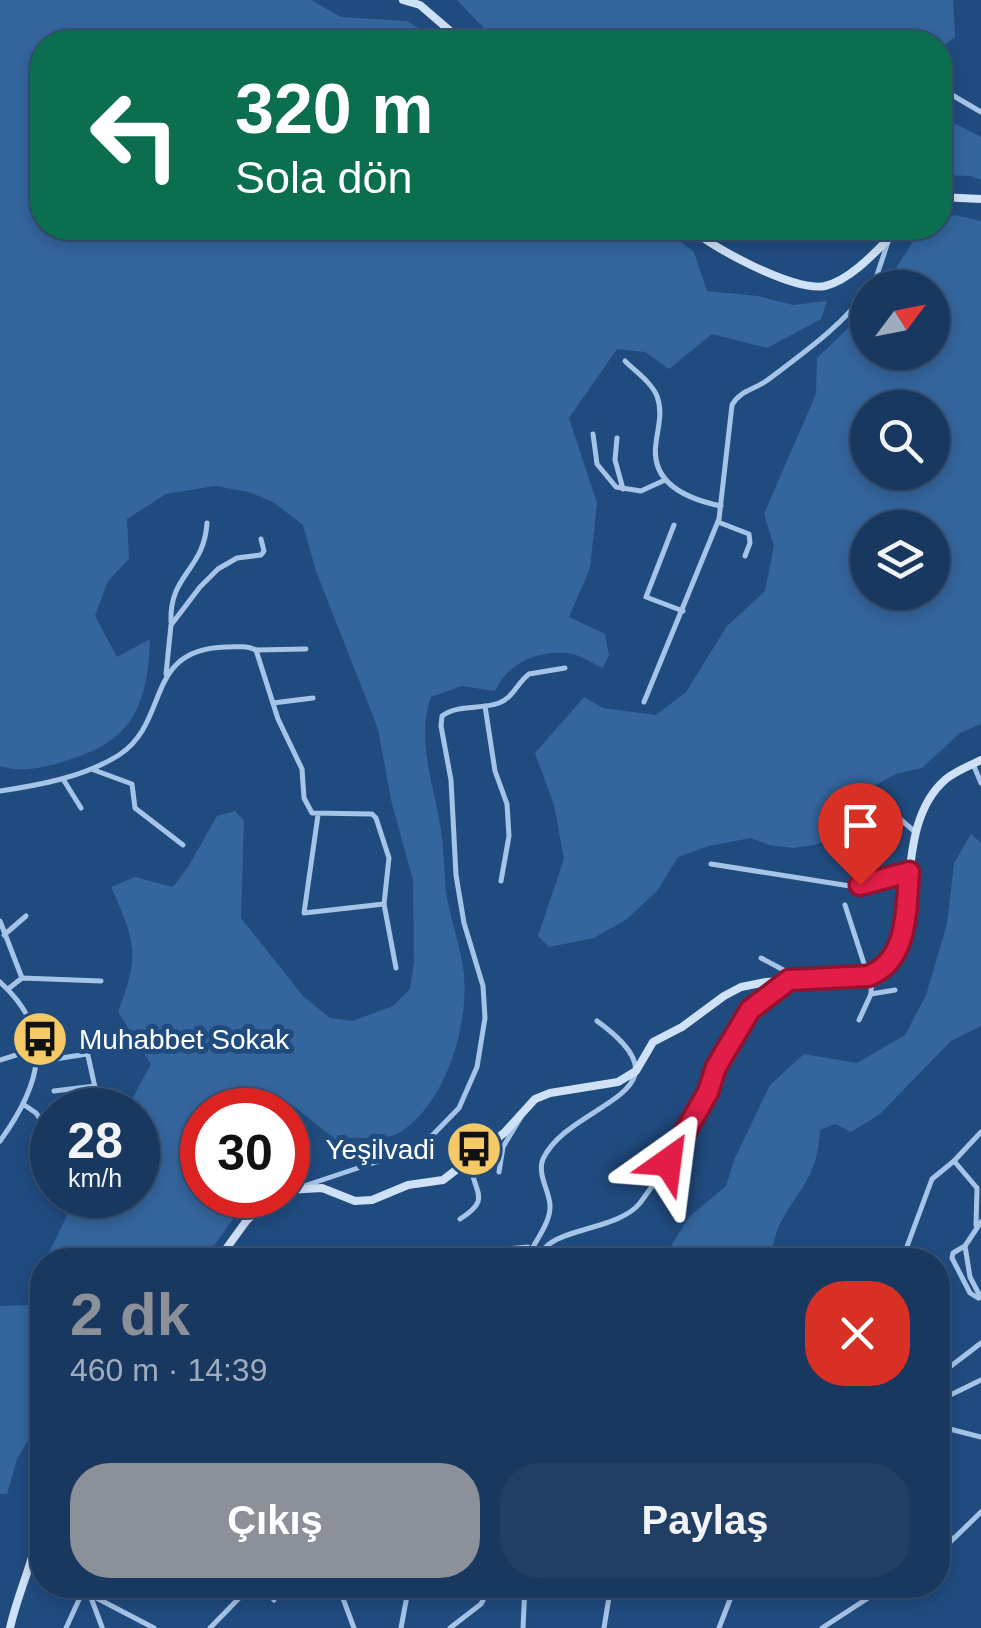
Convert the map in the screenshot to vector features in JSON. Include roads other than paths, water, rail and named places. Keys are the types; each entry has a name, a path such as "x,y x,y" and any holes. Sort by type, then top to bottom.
{"street":[{"path":"403,0 420,4 449,30"},
{"path":"952,95 981,112"},
{"path":"952,198 981,200"},
{"path":"706,240 724,253 800,284 825,286 846,276 886,240"},
{"path":"879,270 889,240"},
{"path":"644,702 718,522 732,406 738,394 765,382 850,309"},
{"path":"625,362 653,387 658,399 661,411 654,460 665,480 699,501 721,506"},
{"path":"593,434 597,464 606,477 624,490 648,490 665,480"},
{"path":"617,438 615,460 624,490"},
{"path":"718,522 749,534 745,556"},
{"path":"0,791 91,769 121,754 134,742 166,674 173,592 202,552 207,523"},
{"path":"674,526 646,597 683,611"},
{"path":"171,625 218,569 237,558 262,555 261,539"},
{"path":"166,674 182,657 209,647 306,649"},
{"path":"256,650 302,769 304,798 312,813 372,814 376,818 390,858 384,904 396,968"},
{"path":"310,1184 421,1147 467,1096 478,1067 485,1018 483,986 464,923 456,876 451,780 440,726 446,712 508,699 529,674 565,668"},
{"path":"273,702 313,698"},
{"path":"486,706 495,771 508,804 501,881"},
{"path":"310,1187 356,1201 372,1200 408,1185 443,1180 504,1133 535,1099 618,1082 636,1071 653,1042 741,987 870,975 890,959 903,936 914,832 925,807 944,780 977,762 981,783"},
{"path":"91,769 132,784 135,808 182,845"},
{"path":"63,778 81,808"},
{"path":"885,806 914,832"},
{"path":"318,816 304,913 384,904"},
{"path":"710,864 850,886 909,872"},
{"path":"845,905 870,975 871,994 859,1020"},
{"path":"4,935 26,916"},
{"path":"0,920 22,978"},
{"path":"761,958 802,980"},
{"path":"8,989 22,978 101,982"},
{"path":"545,1248 547,1242 617,1220 637,1207 679,1146 708,1092 716,1067 750,1010 789,980"},
{"path":"0,982 32,1020 38,1070 24,1104 0,1142"},
{"path":"871,994 896,990"},
{"path":"532,1248 549,1213 541,1167 546,1155 571,1126 634,1083 634,1060 625,1046 597,1022"},
{"path":"79,1088 95,1086 85,1042"},
{"path":"0,1060 37,1048"},
{"path":"55,1059 88,1054"},
{"path":"24,1104 30,1108"},
{"path":"498,1172 503,1147 525,1110"},
{"path":"906,1248 932,1179 981,1132"},
{"path":"460,1219 478,1208 480,1201 470,1173 471,1156"},
{"path":"954,1161 977,1188 978,1224 965,1246 952,1258 970,1293 981,1299"},
{"path":"227,1248 250,1218"},
{"path":"965,1246 970,1277 981,1299"},
{"path":"950,1367 981,1343"},
{"path":"950,1394 981,1380"},
{"path":"950,1429 981,1437"},
{"path":"950,1543 981,1512"},
{"path":"950,1538 956,1538"},
{"path":"10,1628 30,1558"},
{"path":"66,1628 80,1598"},
{"path":"91,1598 102,1627"},
{"path":"100,1598 154,1628"},
{"path":"210,1628 238,1598"},
{"path":"343,1598 354,1628"},
{"path":"401,1628 407,1598"},
{"path":"450,1628 484,1598"},
{"path":"523,1628 524,1598"},
{"path":"604,1628 610,1598"},
{"path":"720,1628 729,1598"},
{"path":"822,1628 868,1598"}],"place":[{"name":"Muhabbet Sokak","path":"40,1039"},
{"name":"Yeşilvadi","path":"474,1149"}]}
